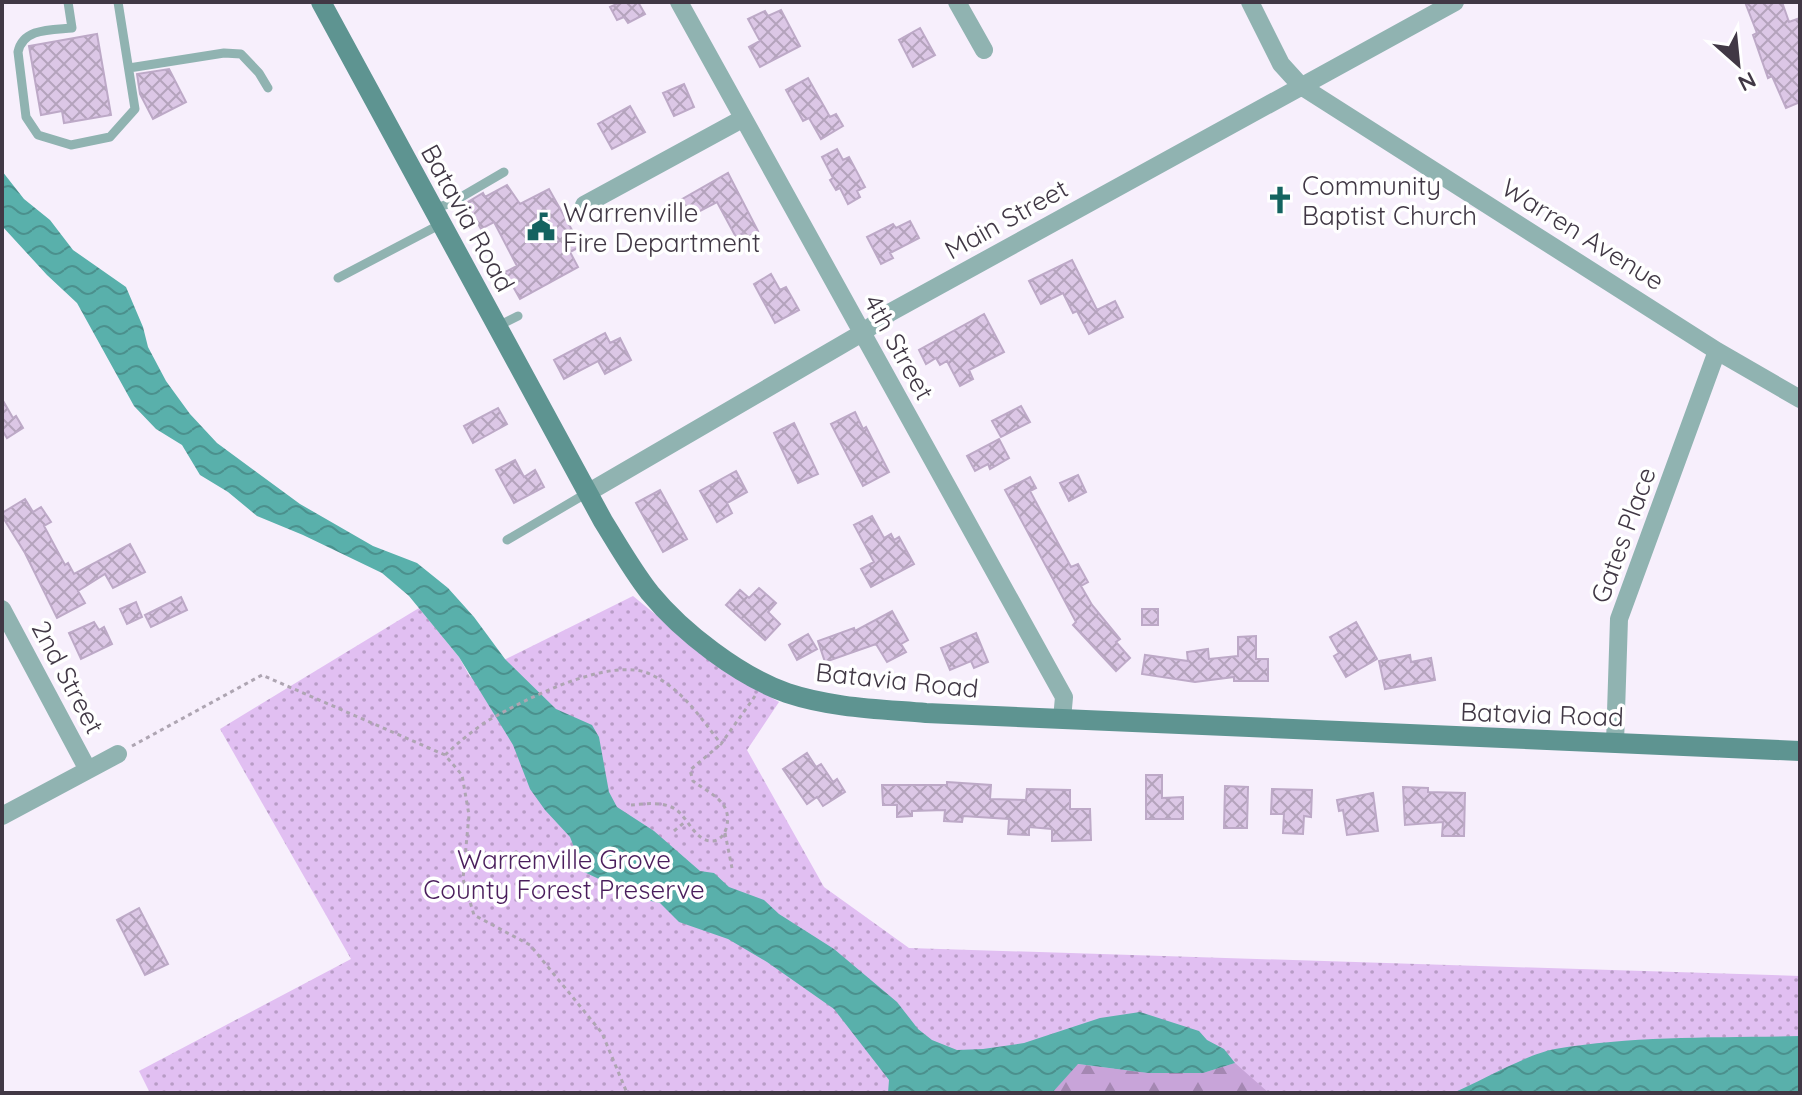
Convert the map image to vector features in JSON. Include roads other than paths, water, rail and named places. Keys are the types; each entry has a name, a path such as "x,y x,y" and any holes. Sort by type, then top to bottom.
{"main road":[{"name":"Batavia Road","path":"321,2 630,564 651,594 684,628 764,683 819,700 874,709 1800,751"}],"street":[{"name":"4th Street","path":"679,2 1064,697 1062,719"},
{"path":"957,2 984,50"},
{"name":"Warren Avenue","path":"1250,2 1281,64 1301,86 1717,351 1800,399"},
{"name":"Main Street","path":"589,492 862,333 891,312 1455,2"},
{"path":"584,205 742,119"},
{"name":"Gates Place","path":"1615,743 1619,619 1717,351"},
{"name":"2nd Street","path":"2,609 88,770"},
{"path":"2,816 118,754"}],"lane":[{"path":"68,2 72,28 31,33 19,45 18,52 26,117 38,135 71,145 110,137 135,109 118,2"},
{"path":"129,68 224,53 241,54 268,88"},
{"path":"338,278 504,172"},
{"path":"498,326 518,316"},
{"path":"507,540 589,492"}],"water":[{"path":"2,171 24,199 50,220 73,250 126,287 148,347 166,381 190,414 217,443 300,504 373,546 417,563 448,588 505,659 556,709 592,725 599,737 609,792 617,807 654,831 700,871 714,873 729,887 764,900 779,914 834,949 897,1002 918,1029 932,1040 957,1050 983,1049 1024,1043 1100,1018 1140,1012 1199,1031 1207,1040 1224,1049 1235,1063 1203,1073 1148,1073 1078,1064 1052,1093 888,1093 889,1080 834,1009 728,939 679,922 660,903 642,899 584,872 570,837 530,789 513,745 459,657 409,596 382,573 257,516 228,492 200,475 182,445 156,429 134,406 77,303 2,226"},
{"path":"1800,1036 1800,1093 1453,1093 1518,1062 1555,1049 1646,1039"}],"place":[{"name":"Community Baptist Church","path":"1280,200"},
{"name":"Warrenville Fire Department","path":"541,227"}],"park label":[{"name":"Warrenville Grove County Forest Preserve","path":"564,874"}]}
